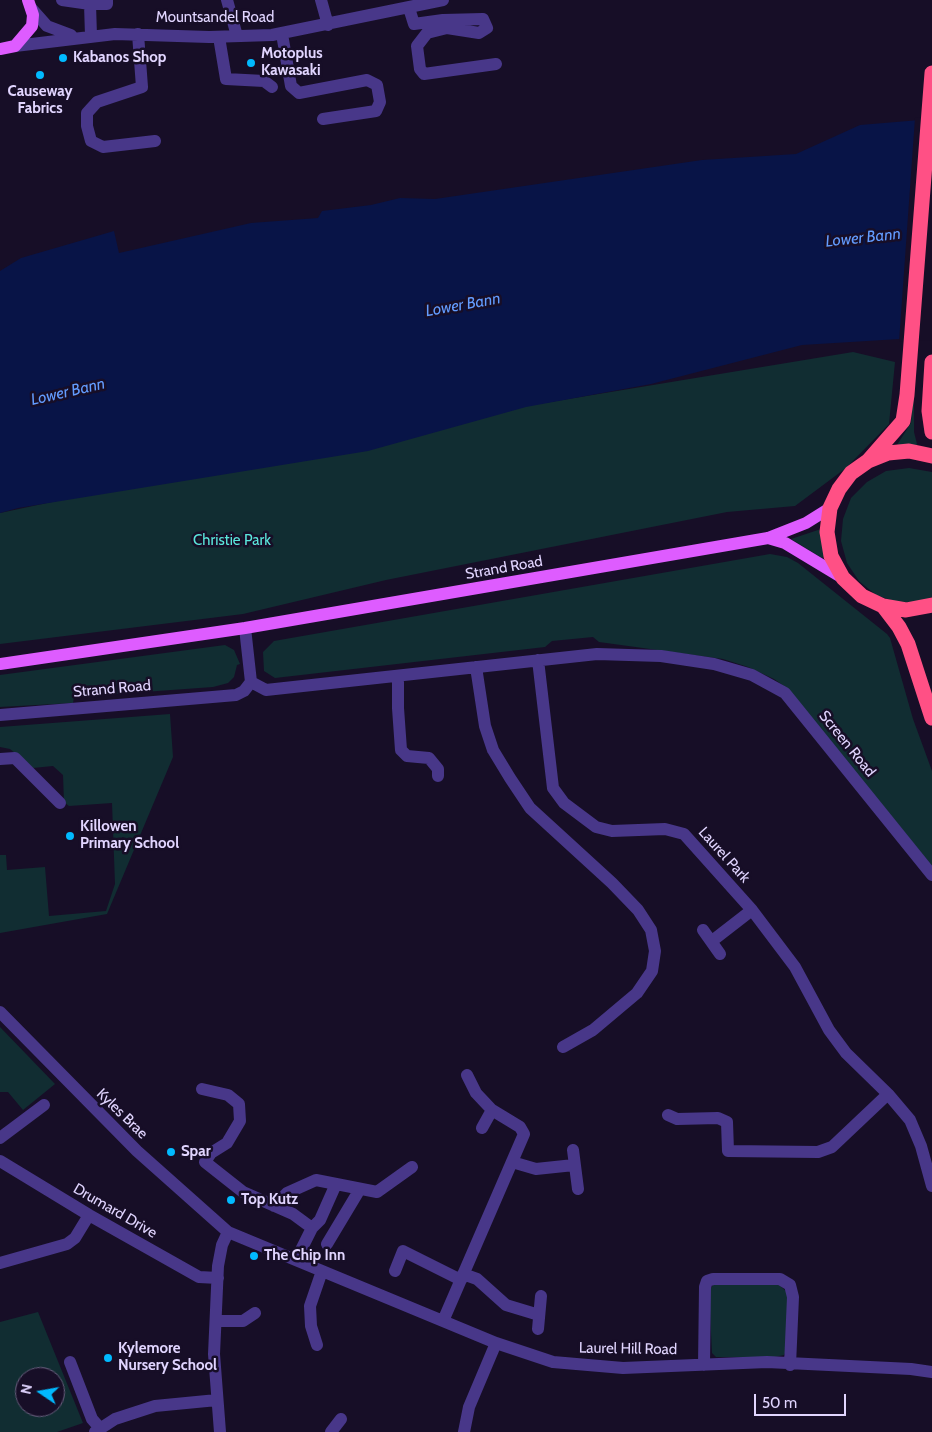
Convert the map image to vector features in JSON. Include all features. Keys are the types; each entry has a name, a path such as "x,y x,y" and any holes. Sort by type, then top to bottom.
{"highway":[{"path":"868,461 903,421 907,395 932,73"},
{"path":"932,362 929,397 932,432"},
{"path":"932,456 910,451 888,453 868,461 851,473 839,489 830,508 827,532 831,556 843,578 862,596 883,606 906,610 932,605"},
{"path":"883,606 899,627 908,644 932,718"}],"main road":[{"path":"0,49 16,46 32,26 30,4"},
{"name":"Strand Road","path":"0,664 245,628 768,538 806,523 830,508"},
{"path":"768,538 785,543 843,578"}],"street":[{"path":"62,0 90,4 107,4 107,0"},
{"path":"228,0 237,36"},
{"path":"321,0 328,25"},
{"name":"Mountsandel Road","path":"16,46 86,37 138,34 219,37 282,34 443,0"},
{"path":"30,4 47,26 86,37 90,4"},
{"path":"409,8 414,24 443,20 483,19 487,28 479,33 447,28 427,34 417,46 420,69 424,74 496,64"},
{"path":"138,34 142,88 97,102 87,113 87,126 92,141 103,147 155,141"},
{"path":"282,34 291,86 299,93 367,80 377,85 380,102 376,111 323,119"},
{"path":"219,37 226,78 264,81 272,87"},
{"path":"245,628 251,682 266,690 538,660"},
{"name":"Screen Road","path":"538,660 597,654 661,656 714,664 752,675 785,693 932,875"},
{"name":"Laurel Park","path":"538,660 553,788 564,803 596,827 612,831 665,829 684,834 752,910 795,967 829,1030 846,1053 888,1094 910,1120 926,1144 932,1186"},
{"path":"476,667 486,726 493,750 510,778 530,808 612,883 638,910 651,930 655,950 652,971 637,993 593,1030 564,1048"},
{"path":"398,676 401,750 407,756 428,758 438,769 438,776"},
{"name":"Strand Road","path":"0,715 236,695 244,691 251,682"},
{"path":"0,759 15,758 60,803"},
{"path":"712,941 752,910"},
{"path":"703,930 720,954"},
{"name":"Kyles Brae","path":"0,1012 137,1152 228,1232"},
{"path":"443,1321 524,1134 520,1127 492,1110 476,1093 467,1075"},
{"path":"202,1089 228,1095 239,1104 240,1121 227,1143 211,1152 205,1162 243,1192 293,1214 312,1228"},
{"path":"668,1114 677,1119 718,1118 727,1122 728,1151 758,1153 818,1152 832,1147 888,1094"},
{"path":"0,1138 44,1105"},
{"path":"482,1128 492,1110"},
{"path":"573,1150 578,1189"},
{"name":"Drumard Drive","path":"0,1161 89,1216 199,1276 218,1278"},
{"path":"512,1162 536,1169 574,1164"},
{"path":"274,1206 287,1193 316,1180 377,1192 412,1167"},
{"path":"296,1260 312,1228 320,1220 336,1184"},
{"path":"327,1244 360,1190"},
{"path":"0,1263 67,1244 75,1238 89,1216"},
{"path":"220,1432 214,1366 218,1278 222,1246 228,1232"},
{"name":"Laurel Hill Road","path":"228,1232 527,1355 574,1365 623,1368 766,1362 790,1365 911,1369 932,1372"},
{"path":"395,1271 403,1251 462,1277 477,1279 506,1305 539,1315"},
{"path":"316,1345 311,1326 310,1306 322,1271"},
{"path":"704,1365 705,1287 707,1281 713,1279 780,1278 790,1284 793,1297 790,1365"},
{"path":"538,1329 541,1296"},
{"path":"216,1321 243,1321 255,1313"},
{"path":"464,1432 469,1407 496,1343"},
{"path":"70,1362 97,1430 115,1419 156,1406 216,1400"},
{"path":"331,1432 341,1419"}],"green space":[{"name":"Christie Park","path":"786,346 538,404 853,352 895,362 889,424 846,468 795,506 727,512 386,580 243,614 0,644 0,513"},
{"path":"914,381 914,432 918,448 895,448 911,423"},
{"path":"909,468 932,472 932,597 918,602 897,602 876,595 859,581 847,563 841,541 843,519 851,498 867,482 886,471"},
{"path":"821,529 825,555 822,558 791,539"},
{"path":"770,554 787,557 798,563 890,638 913,719 932,771 932,866 787,688 774,679 748,667 723,659 599,642 593,637 552,641 545,647 275,678 264,671 263,652 274,641"},
{"path":"225,645 234,650 240,664 237,665 234,677 228,683 213,687 74,697 73,703 0,707 0,675"},
{"path":"170,714 173,757 107,914 0,933 0,855 6,855 7,870 45,867 49,916 106,911 115,884 112,803 69,806 64,802 63,775 53,766 33,768 10,749 0,747 0,727"},
{"path":"0,1027 55,1084 23,1110 8,1092 0,1092"},
{"path":"713,1285 779,1285 786,1291 789,1296 788,1347 784,1355 775,1357 716,1357 712,1353 709,1291"},
{"path":"38,1312 60,1367 15,1367 15,1417 65,1417 65,1379 83,1423 57,1432 0,1432 0,1322"}],"water":[{"name":"Lower Bann","path":"932,119 932,337 802,345 651,384 526,407 368,451 18,508 0,513 0,271 21,258 114,231 119,253 251,223 318,218 322,211 371,205 400,198 435,199 702,160 796,154 860,125"}],"pier":[{"path":"932,116 932,340 899,342 915,118"}],"place":[{"name":"Kabanos Shop","path":"63,58"},
{"name":"Motoplus Kawasaki","path":"251,63"},
{"name":"Causeway Fabrics","path":"40,75"},
{"name":"Killowen Primary School","path":"70,836"},
{"name":"Spar","path":"171,1152"},
{"name":"Top Kutz","path":"231,1200"},
{"name":"The Chip Inn","path":"254,1256"},
{"name":"Kylemore Nursery School","path":"108,1358"}]}
